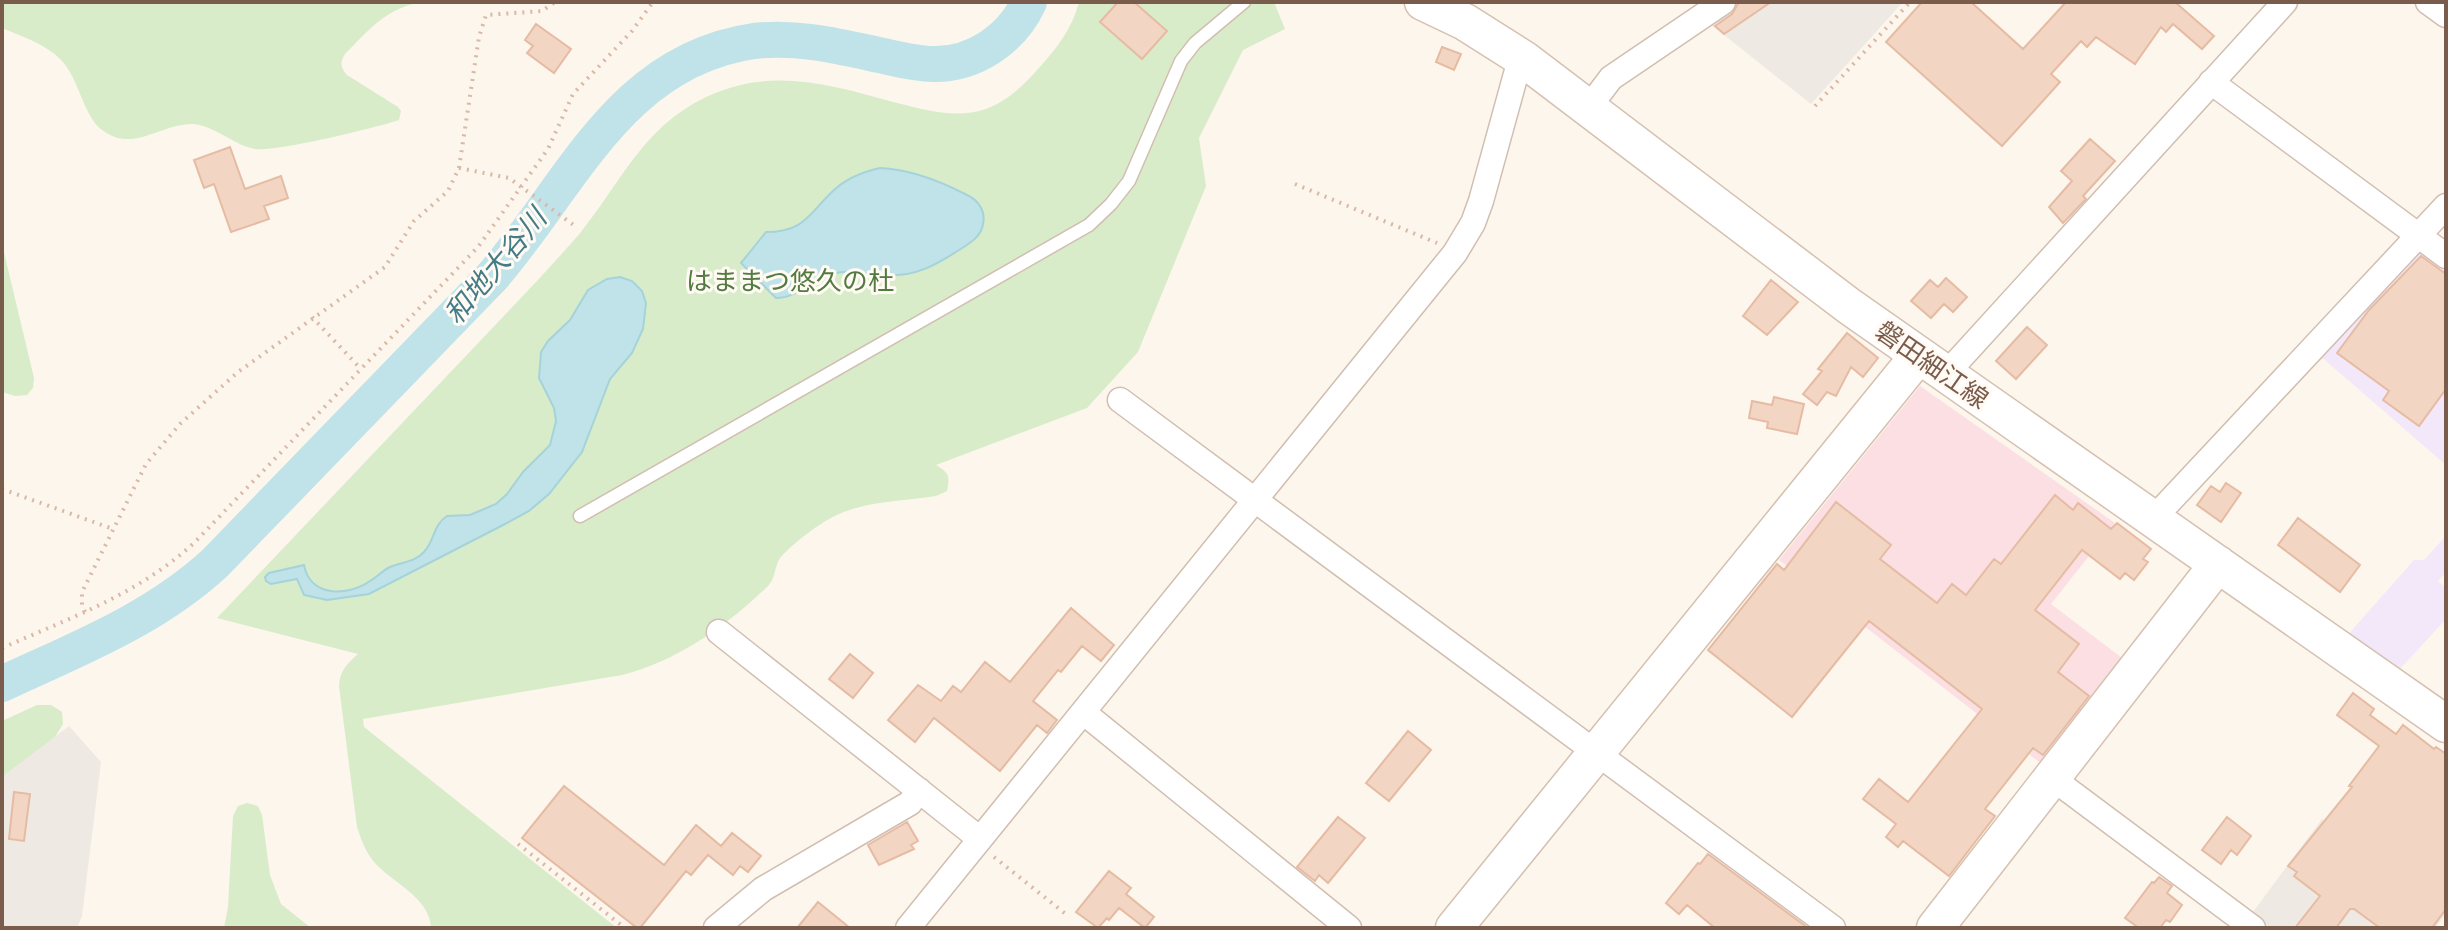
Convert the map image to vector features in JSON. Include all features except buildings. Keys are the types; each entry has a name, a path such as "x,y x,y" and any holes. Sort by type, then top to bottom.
{"main road":[{"name":"磐田細江線","path":"1423,2 1465,22 1525,60 1849,306 2446,724"},
{"path":"1454,928 1596,753 1932,365"},
{"path":"1935,928 2218,564"}],"street":[{"path":"1589,107 1611,78 1723,2"},
{"path":"1932,365 2211,82 2285,2"},
{"path":"2428,2 2446,15"},
{"path":"908,928 1455,253 1473,223 1481,201 1516,74 1525,60"},
{"path":"2211,82 2446,256"},
{"path":"2153,519 2446,206"},
{"path":"1120,400 1833,928"},
{"path":"719,632 919,790 978,841"},
{"path":"1083,712 1349,928"},
{"path":"2052,778 2253,928"},
{"path":"716,928 755,894 910,803 919,790"}],"lane":[{"path":"580,516 1089,225 1129,181 1181,61 1195,43 1244,2"}],"path":[{"path":"85,612 82,592 113,529 146,464 180,424 218,388 385,267 414,221 448,191 459,168 479,37 486,15 536,12 548,9 555,2"},
{"path":"2,648 133,589 176,560 478,247 524,189 554,139 573,94 632,31 653,2"},
{"path":"1815,106 1910,2"},
{"path":"459,168 509,178 575,226"},
{"path":"1295,184 1455,253"},
{"path":"312,317 361,368"},
{"path":"2,489 113,529"},
{"path":"978,841 1067,915"},
{"path":"518,844 625,928"}],"shaded area":[{"path":"1739,2 1903,2 1811,104 1709,23"},
{"path":"2422,252 2446,270 2446,465 2318,354 2413,253"},
{"path":"1920,386 2115,523 2051,604 2130,664 2048,769 1779,560"},
{"path":"2446,536 2446,572 2438,581 2446,588 2446,619 2397,672 2346,637 2414,560 2424,560"},
{"path":"69,726 101,762 82,916 77,928 2,928 2,777"},
{"path":"2446,807 2446,914 2435,928 2266,928 2250,916 2322,819 2351,840"}],"green space":[{"path":"2,2 420,2 387,15 345,54 342,62 347,75 398,107 401,111 399,120 303,143 255,149 193,124 127,139 105,132 86,109 73,77 61,60 41,45 2,28"},
{"name":"はままつ悠久の杜","path":"1079,2 1274,2 1285,29 1243,50 1199,138 1206,186 1138,352 1087,408 936,465 948,475 947,491 936,496 862,506 824,522 780,558 771,583 752,600 718,628 662,661 622,675 363,719 364,727 617,928 431,928 429,917 417,899 371,858 357,827 339,686 345,668 358,654 217,618 565,251 638,154 670,120 713,94 736,86 782,80 828,86 941,112 964,113 986,109 1015,92 1045,61 1068,30"},
{"path":"2,244 34,378 33,388 27,395 15,396 2,392"},
{"path":"37,705 51,705 62,712 63,724 55,737 2,777 2,721"},
{"path":"247,803 258,806 262,815 270,875 281,904 311,928 224,928 233,816 238,806"}],"water":[{"path":"880,168 925,177 971,197 980,206 983,215 980,233 950,255 916,272 897,275 839,273 784,297 776,298 741,263 766,232 798,225 844,182"},
{"path":"620,277 632,281 642,291 646,303 643,329 632,353 610,379 582,452 549,494 529,511 369,594 327,600 304,595 297,579 271,584 266,581 269,573 304,565 308,576 321,588 351,590 390,567 420,555 447,516 470,515 496,504 550,445 556,421 554,408 539,378 541,352 570,320 588,290 607,279"}],"waterway":[{"name":"和地大谷川","path":"2,684 140,617 215,563 492,277 602,132 633,100 668,73 708,53 770,40 817,43 920,63 948,63 977,55 1002,38 1029,2"}]}
